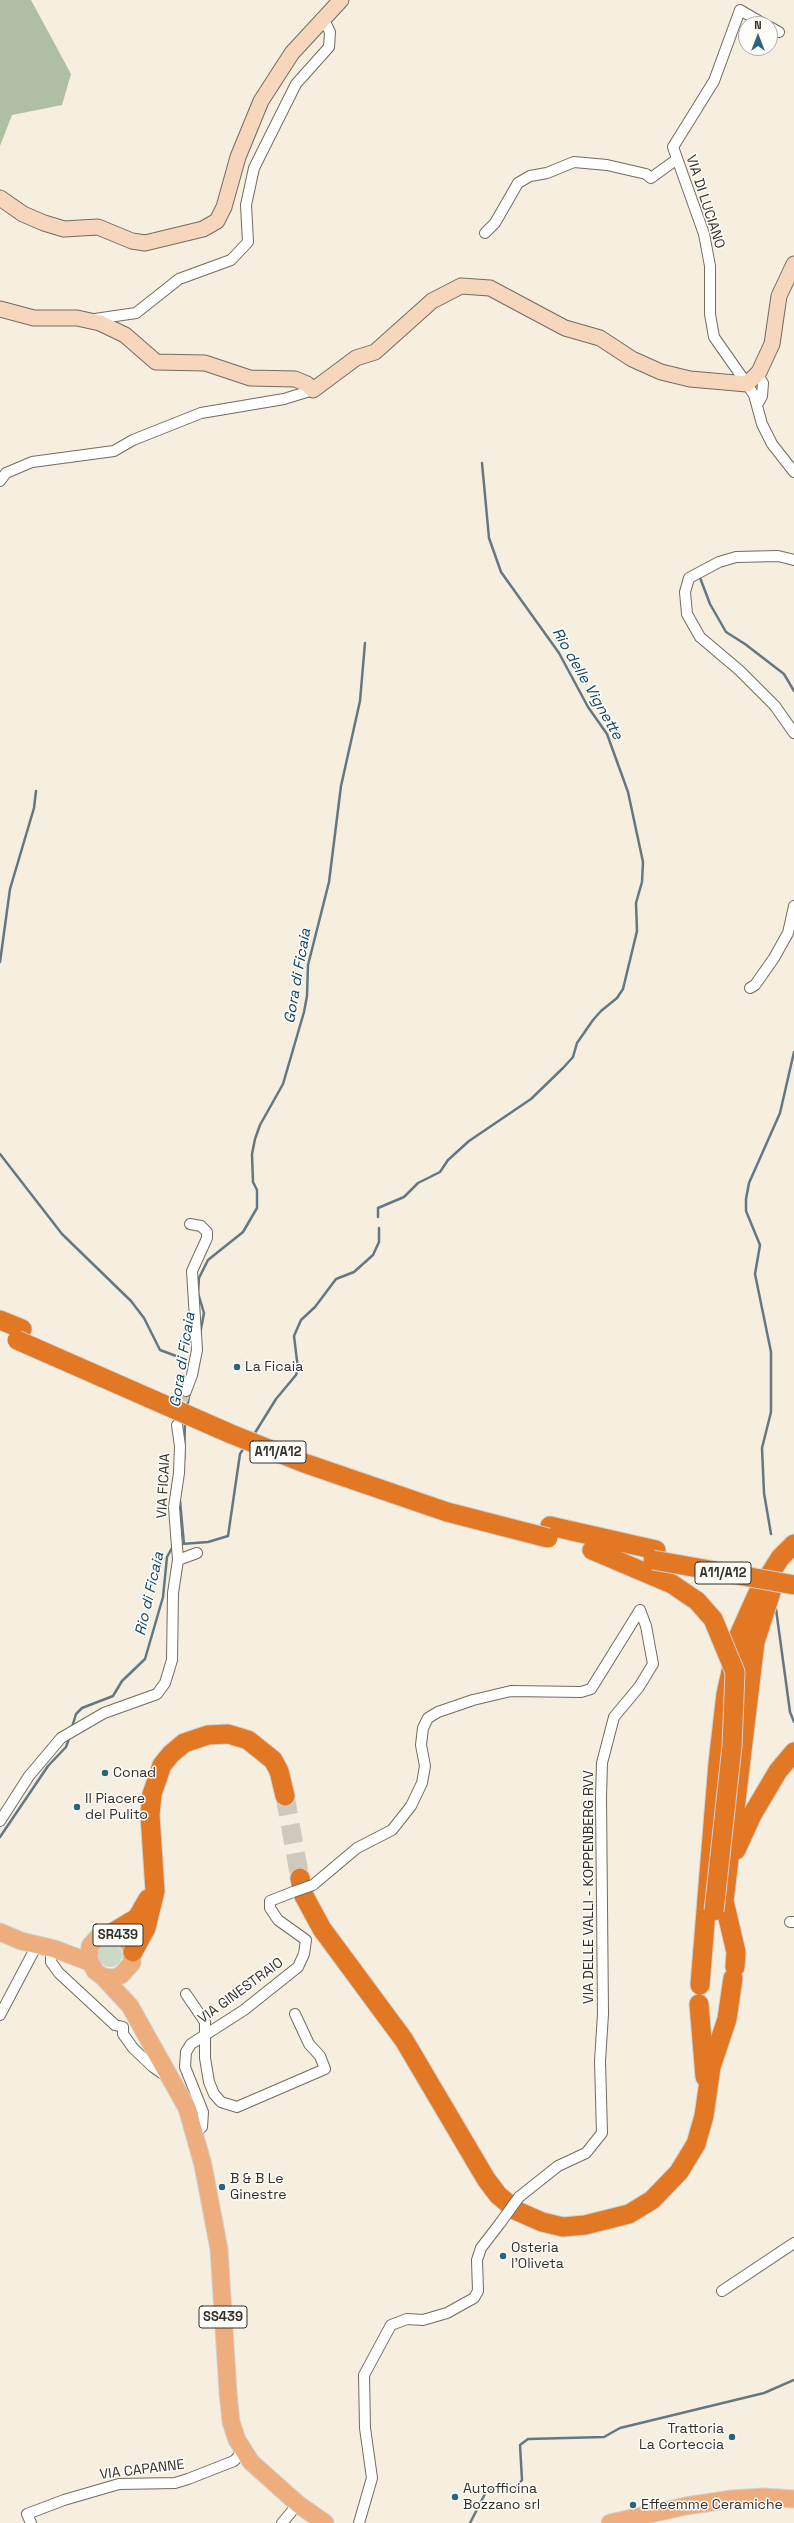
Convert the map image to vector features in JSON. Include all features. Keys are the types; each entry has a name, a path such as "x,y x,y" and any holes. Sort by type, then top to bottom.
{"highway":[{"name":"A11/A12","path":"0,1320 20,1335 231,1434 304,1463 447,1512 549,1532 794,1585"},
{"name":"A11/A12","path":"0,1333 20,1335"},
{"name":"A11/A12","path":"549,1532 592,1550 654,1555 794,1573"},
{"path":"302,1885 304,1894 322,1929 404,2040 486,2179 498,2195 517,2211 542,2222 563,2227 585,2226 610,2220 641,2207 666,2188 688,2159 700,2130 712,2067 727,2018 736,1952 724,1901 729,1865 736,1837 755,1642 765,1603 794,1544"},
{"path":"700,1985 706,1930 705,1911 718,1763 726,1694 739,1635 751,1608 780,1558 794,1544"},
{"path":"592,1550 672,1584 698,1601 713,1619 735,1672 732,1746 714,1911 706,1930"},
{"path":"131,1960 146,1928 153,1905 154,1878 150,1815 152,1794 162,1765 184,1743 197,1737 218,1734 248,1740 273,1760 279,1771 285,1796"},
{"path":"736,1837 752,1815 774,1777 794,1752"},
{"path":"112,1933 137,1918 147,1900 154,1878"},
{"path":"699,2004 706,2096"}],"main road":[{"path":"0,1932 89,1962"},
{"name":"SR439","path":"48,1948 94,1940 112,1933 126,1939 131,1960"},
{"name":"SR439","path":"94,1940 89,1949 89,1962 95,1971 103,1977"},
{"path":"103,1977 118,1977 131,1960"},
{"path":"131,1960 134,2011"},
{"name":"SS439","path":"103,1977 134,2011 187,2108 219,2248 231,2422 243,2451 251,2462 298,2504 325,2523"},
{"path":"610,2523 686,2506 732,2499 764,2497 794,2498"}],"street":[{"path":"0,198 23,214 44,222 64,228 98,227 132,241 145,243 203,229 217,221 224,207 238,158 261,101 292,53 341,0"},
{"name":"VIA DI LUCIANO","path":"744,0 714,81 673,147 704,234 710,266 710,314 714,337 752,379 762,424 772,444 794,472"},
{"path":"740,10 750,16"},
{"path":"0,309 34,318 102,319 136,313 179,279 231,260 248,242 246,205 254,168 296,84 329,47 330,32 324,20"},
{"path":"485,233 495,223 518,183 530,176 547,173 574,162 607,165 646,174 651,178 677,159"},
{"path":"0,481 6,473 32,462 114,451 133,440 201,413 284,399 313,390 356,358 375,352 432,300 462,286 490,288 565,328 600,338 632,359 661,372 690,379 752,379 772,344 779,296 794,264"},
{"path":"77,318 100,323 125,335 156,362 205,363 250,378 295,379 308,384 313,390"},
{"path":"794,560 778,556 736,557 719,562 689,578 685,592 687,614 700,637 739,670 775,706 794,733"},
{"path":"750,988 755,985 778,952 788,933 794,906"},
{"path":"186,1391 192,1375 197,1350 192,1271 207,1238 207,1232 201,1226 190,1224"},
{"name":"VIA FICAIA","path":"0,1821 29,1776 61,1738 104,1712 157,1694 165,1683 172,1660 173,1593 178,1560 174,1507 179,1473 180,1446 178,1425"},
{"path":"178,1560 197,1553"},
{"name":"VIA DELLE VALLI - KOPPENBERG RVV","path":"302,1885 357,1848 392,1830 411,1806 422,1783 424,1766 421,1745 423,1728 428,1718 438,1712 473,1700 511,1691 581,1692 591,1688 640,1610 646,1626 653,1664 639,1687 614,1717 602,1763 603,2014 600,2085 602,2133 586,2153 558,2166 519,2197 481,2248 477,2260 478,2291 474,2298 447,2313 422,2320 407,2319 391,2326 364,2375 365,2428 372,2478 359,2523"},
{"name":"VIA GINESTRAIO","path":"194,2134 202,2127 203,2112 185,2067 186,2052 191,2044 244,2010 298,1966 304,1954 306,1940 278,1920 270,1908 270,1900 302,1885"},
{"path":"0,2015 48,1948"},
{"path":"48,1948 51,1962 59,1973 115,2025 123,2027"},
{"path":"186,1994 205,2022 205,2058 209,2082 221,2102 237,2107 325,2069 320,2056 309,2044 295,2014"},
{"path":"134,2011 123,2027 123,2034 133,2048 162,2075 171,2077"},
{"path":"722,2290 794,2243"},
{"name":"VIA CAPANNE","path":"31,2523 27,2514 64,2500 119,2484 175,2483 234,2461 243,2451"},
{"path":"282,2523 298,2504"}],"green space":[{"path":"0,0 31,0 71,74 62,105 12,115 0,146"},
{"path":"110,1943 119,1946 122,1955 119,1964 110,1967 101,1964 98,1955 101,1946"}],"waterway":[{"name":"Rio delle Vignette","path":"378,1217 378,1208 404,1197 418,1183 440,1172 448,1160 469,1141 531,1099 573,1057 577,1043 593,1020 601,1011 617,998 623,989 637,931 636,903 642,882 643,862 628,792 607,734 588,707 559,653 501,572 489,538 482,463"},
{"path":"699,575 710,604 726,632 745,644 784,674 794,691"},
{"name":"Gora di Ficaia","path":"200,1334 204,1313 198,1293 199,1278 208,1260 243,1232 257,1208 257,1190 253,1182 252,1154 255,1139 260,1125 283,1084 304,1012 307,996 308,965 329,882 341,786 360,701 365,643"},
{"path":"0,962 10,889 34,808 36,791"},
{"path":"771,1534 764,1493 762,1448 771,1412 771,1352 755,1274 760,1245 746,1211 746,1199 749,1183 780,1113 794,1052"},
{"path":"0,1154 62,1234 131,1301 144,1318 160,1350 187,1360"},
{"name":"Rio delle Vignette","path":"253,1436 276,1399 296,1375 298,1369 294,1336 301,1320 315,1307 336,1279 354,1272 373,1255 379,1242 379,1228"},
{"name":"Gora di Ficaia","path":"187,1407 190,1392"},
{"name":"Gora di Ficaia","path":"184,1460 185,1421"},
{"name":"Rio delle Vignette","path":"182,1544 208,1542 228,1536 240,1454 245,1446"},
{"name":"Gora di Ficaia","path":"180,1501 184,1544"},
{"name":"Rio di Ficaia","path":"72,1727 76,1714 82,1708 113,1696 122,1681 145,1659 163,1597 167,1557 173,1546"},
{"path":"776,1609 790,1712 794,1722"},
{"name":"Rio di Ficaia","path":"0,1837 48,1766 66,1747 70,1736"},
{"path":"470,2523 486,2492 494,2488 516,2487 522,2480 520,2445 528,2439 604,2437 620,2428 764,2393 794,2380"}],"tunnel":[{"path":"178,1415 186,1391"},
{"path":"285,1796 300,1878"}],"place":[{"name":"La Ficaia","path":"237,1367"},
{"name":"Conad","path":"105,1773"},
{"name":"Il Piacere del Pulito","path":"77,1807"},
{"name":"B & B Le Ginestre","path":"222,2187"},
{"name":"Osteria l'Oliveta","path":"503,2256"},
{"name":"Trattoria La Corteccia","path":"732,2437"},
{"name":"Autofficina Bozzano srl","path":"455,2497"},
{"name":"Effeemme Ceramiche","path":"633,2505"}]}
